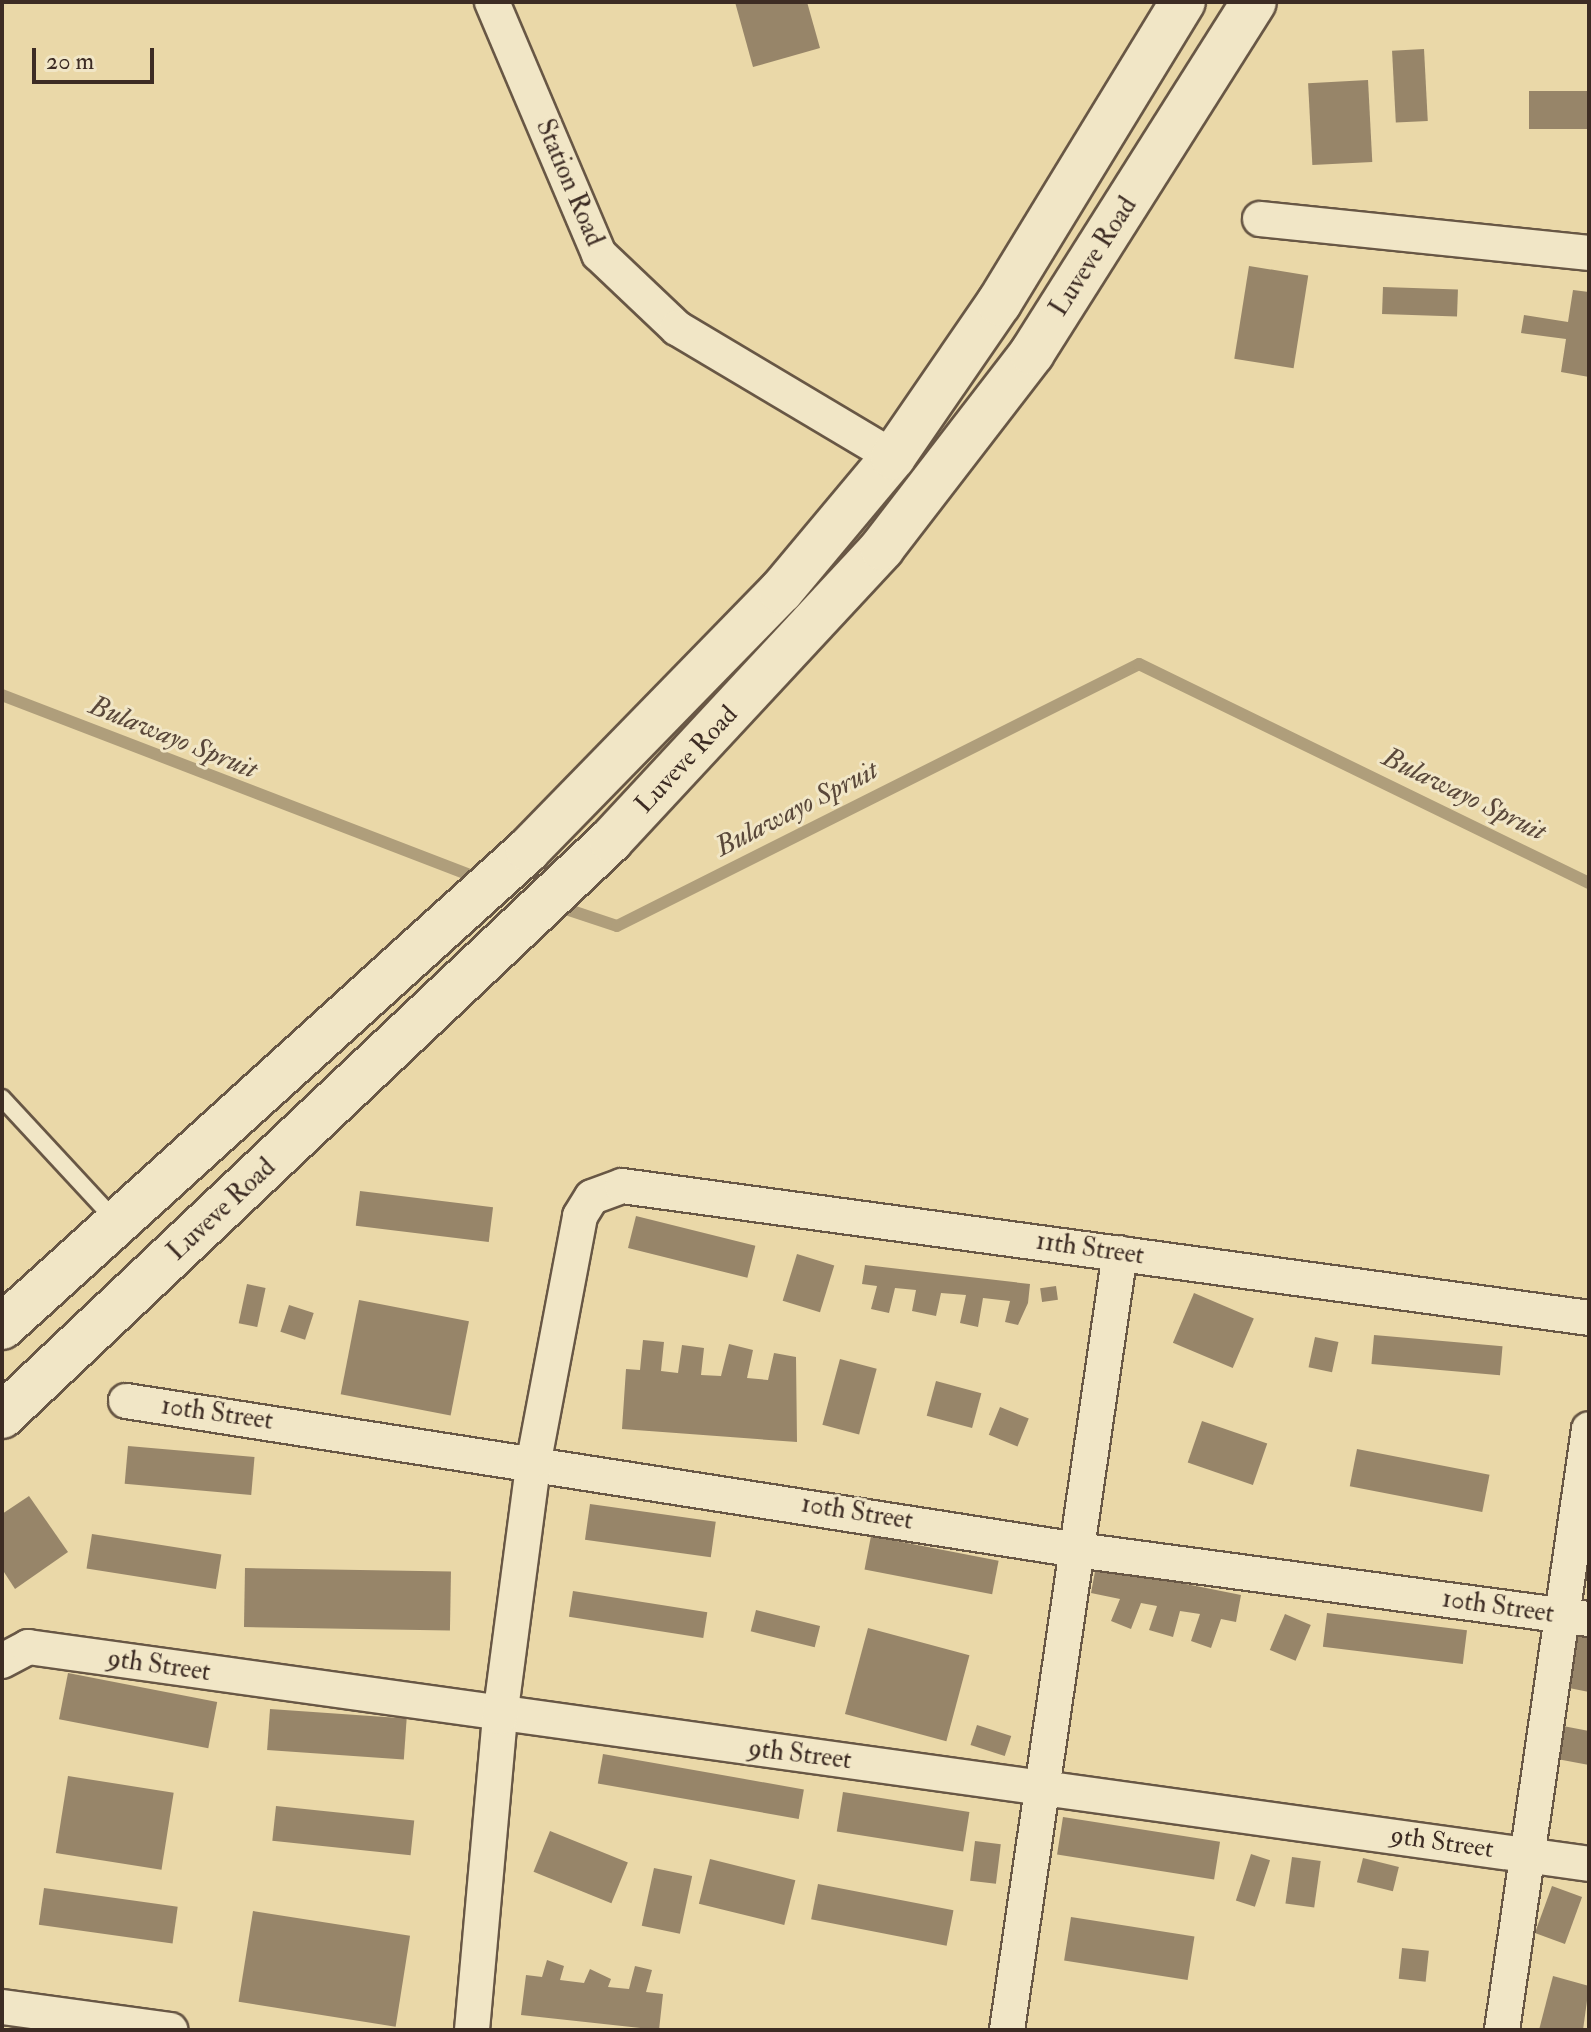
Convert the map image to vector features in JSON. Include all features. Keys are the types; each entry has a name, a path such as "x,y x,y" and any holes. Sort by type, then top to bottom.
{"street":[{"name":"Station Road","path":"492,2 599,254 677,328 893,457"},
{"name":"Luveve Road","path":"2,1327 528,850 781,591 893,457 999,303 1183,2"},
{"name":"Luveve Road","path":"2,1416 611,840 960,453 1032,353 1254,2"},
{"path":"1260,219 1589,253"},
{"name":"11th Street","path":"534,1460 580,1216 592,1197 622,1186 1589,1318"},
{"path":"1007,2030 1120,1253"},
{"name":"10th Street","path":"126,1401 534,1460 1077,1550 1576,1618"},
{"path":"1502,2030 1527,1855 1576,1618 1589,1429"},
{"path":"472,2030 500,1717 534,1460"},
{"name":"9th Street","path":"7,1657 28,1647 500,1717 1043,1785 1589,1864"},
{"path":"2,2007 170,2030"}],"lane":[{"path":"2,1098 117,1223"}],"building":[{"path":"735,2 807,2 820,48 753,67"},
{"path":"1424,49 1428,121 1396,123 1392,51"},
{"path":"1368,80 1372,162 1312,165 1308,83"},
{"path":"1529,91 1589,91 1589,129 1529,129"},
{"path":"1249,266 1308,275 1294,368 1234,359"},
{"path":"1383,287 1458,290 1457,317 1382,314"},
{"path":"1573,290 1589,292 1589,377 1561,372 1566,339 1521,333 1524,315 1568,322"},
{"path":"360,1191 493,1207 489,1242 356,1226"},
{"path":"636,1216 755,1246 747,1278 628,1248"},
{"path":"797,1254 834,1265 820,1312 783,1301"},
{"path":"865,1265 1030,1284 1028,1303 1018,1325 1005,1322 1010,1301 983,1298 978,1327 960,1323 966,1295 941,1293 936,1316 912,1311 916,1290 895,1288 889,1313 871,1309 877,1286 862,1284"},
{"path":"247,1284 266,1288 257,1327 239,1323"},
{"path":"1056,1286 1058,1300 1042,1302 1040,1288"},
{"path":"1194,1293 1254,1318 1233,1368 1173,1343"},
{"path":"359,1300 469,1321 451,1416 341,1394"},
{"path":"289,1305 314,1313 305,1340 280,1332"},
{"path":"1374,1335 1503,1346 1500,1375 1371,1364"},
{"path":"1315,1337 1338,1342 1332,1372 1309,1367"},
{"path":"643,1340 664,1342 661,1371 678,1373 682,1345 704,1348 701,1375 721,1376 729,1344 753,1350 747,1378 768,1380 774,1353 796,1357 797,1442 622,1429 626,1369 640,1370"},
{"path":"840,1359 877,1369 859,1435 822,1425"},
{"path":"936,1381 981,1393 972,1428 927,1416"},
{"path":"1000,1407 1029,1419 1018,1446 989,1435"},
{"path":"1202,1421 1267,1443 1253,1485 1188,1463"},
{"path":"128,1446 255,1457 251,1495 125,1484"},
{"path":"1357,1449 1490,1475 1482,1512 1350,1486"},
{"path":"29,1496 68,1552 15,1589 2,1569 2,1514"},
{"path":"590,1504 716,1522 711,1557 585,1540"},
{"path":"92,1534 221,1554 216,1589 87,1569"},
{"path":"871,1536 999,1561 992,1594 865,1569"},
{"path":"1096,1566 1241,1595 1236,1622 1221,1619 1211,1648 1191,1641 1200,1614 1180,1611 1173,1637 1149,1630 1157,1606 1141,1603 1131,1629 1111,1621 1120,1599 1091,1593"},
{"path":"245,1568 451,1572 450,1631 244,1627"},
{"path":"573,1591 707,1612 703,1638 569,1617"},
{"path":"756,1610 820,1626 815,1647 751,1631"},
{"path":"1327,1613 1467,1630 1463,1664 1323,1647"},
{"path":"1285,1614 1311,1625 1296,1661 1270,1650"},
{"path":"868,1628 969,1655 946,1741 845,1714"},
{"path":"1574,1635 1589,1638 1589,1692 1564,1687"},
{"path":"68,1673 217,1702 208,1748 59,1719"},
{"path":"270,1709 407,1719 404,1759 267,1750"},
{"path":"977,1725 1011,1736 1005,1756 971,1745"},
{"path":"1563,1726 1589,1731 1589,1765 1557,1759"},
{"path":"603,1754 804,1789 799,1819 598,1784"},
{"path":"68,1776 174,1793 161,1870 56,1853"},
{"path":"843,1792 969,1812 963,1852 837,1832"},
{"path":"276,1806 414,1821 411,1855 272,1841"},
{"path":"1063,1817 1220,1842 1214,1879 1057,1855"},
{"path":"550,1831 628,1862 611,1903 534,1872"},
{"path":"975,1841 1001,1844 996,1884 970,1881"},
{"path":"1251,1854 1270,1860 1255,1907 1236,1901"},
{"path":"1292,1857 1321,1861 1314,1908 1285,1904"},
{"path":"1363,1858 1399,1867 1393,1891 1357,1882"},
{"path":"710,1859 795,1880 784,1925 699,1904"},
{"path":"654,1868 692,1876 680,1934 642,1926"},
{"path":"818,1884 953,1910 947,1946 811,1919"},
{"path":"1552,1886 1582,1897 1565,1944 1535,1933"},
{"path":"44,1888 178,1907 173,1943 39,1925"},
{"path":"253,1911 410,1936 396,2027 239,2002"},
{"path":"1071,1917 1194,1937 1188,1980 1064,1960"},
{"path":"1402,1948 1429,1951 1426,1982 1399,1979"},
{"path":"547,1960 564,1966 560,1980 584,1983 590,1969 611,1979 608,1987 629,1989 635,1966 652,1970 646,1992 663,1994 659,2030 521,2015 526,1975 542,1977"},
{"path":"1553,1976 1589,1986 1583,2030 1539,2030"}],"waterway":[{"name":"Bulawayo Spruit","path":"554,905 617,926 1139,664 1589,883"},
{"name":"Bulawayo Spruit","path":"2,695 480,879"}]}
